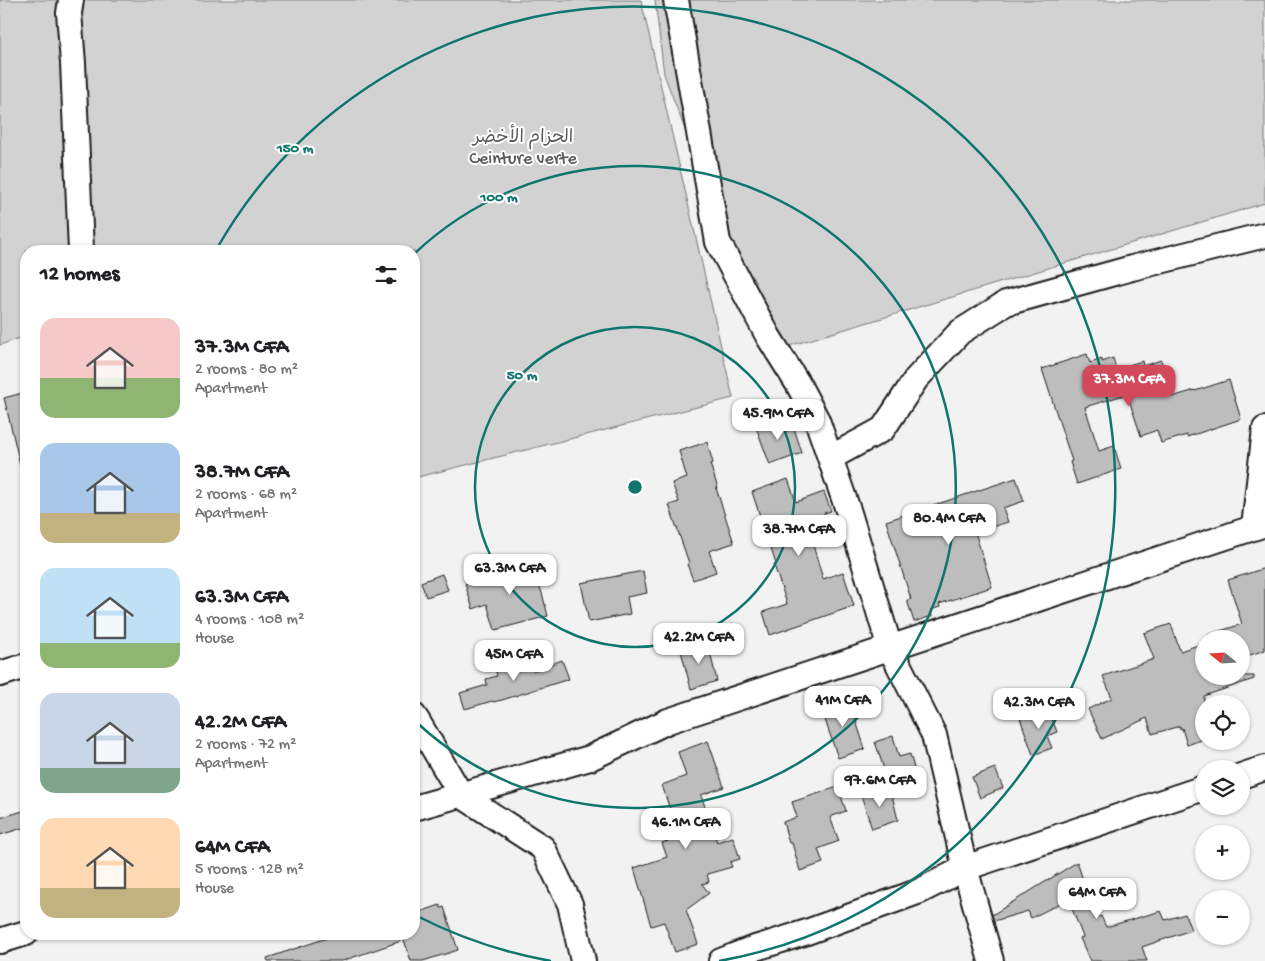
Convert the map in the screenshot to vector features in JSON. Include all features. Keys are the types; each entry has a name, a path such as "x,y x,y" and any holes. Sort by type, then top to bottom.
{"street":[{"path":"71,0 69,13 81,245"},
{"path":"676,0 718,242 768,336 798,384 817,420 890,648 934,735 965,868 990,961"},
{"path":"830,458 883,429 916,379 960,332 1006,303 1132,268 1265,236"},
{"path":"420,806 590,758 668,721 1259,525 1265,429"},
{"path":"0,674 20,668"},
{"path":"420,725 462,794 543,848 570,904 583,961"},
{"path":"1250,773 1265,768"},
{"path":"721,961 920,891 965,868 1195,791"},
{"path":"0,941 20,935"}],"green space":[{"name":"الحزام الأخضر Ceinture verte","path":"0,0 641,0 733,398 420,476 420,245 20,245 20,338 0,345"},
{"path":"655,0 1265,0 1265,203 769,352 664,74"}],"building":[{"path":"1087,354 1090,363 1102,359 1102,362 1113,358 1116,369 1142,361 1143,366 1161,360 1172,397 1229,380 1241,419 1187,437 1187,435 1161,443 1157,430 1141,436 1127,394 1085,407 1099,451 1114,446 1121,469 1077,484 1070,462 1072,461 1042,369"},
{"path":"20,394 20,464 4,398"},
{"path":"780,417 785,431 794,428 802,453 770,465 756,427"},
{"path":"707,442 713,463 710,464 718,488 716,488 734,543 709,551 716,572 693,580 669,505 679,502 672,483 687,478 679,451"},
{"path":"1016,478 1024,501 1003,508 1008,522 975,532 992,587 939,604 940,607 930,610 932,616 914,622 907,600 911,599 886,521"},
{"path":"788,479 796,502 824,492 831,511 824,513 833,537 813,545 823,579 843,572 854,606 770,635 763,612 787,604 752,492"},
{"path":"530,561 548,616 495,630 487,604 473,609 465,584"},
{"path":"1265,568 1265,650 1250,655 1250,630 1223,630 1242,624 1228,580"},
{"path":"643,571 647,593 627,597 630,614 589,622 581,583"},
{"path":"442,574 448,590 426,597 421,582"},
{"path":"1171,624 1180,651 1195,646 1195,685 1236,685 1207,695 1195,695 1195,742 1187,745 1180,726 1152,734 1147,718 1102,739 1088,709 1112,698 1103,676 1154,659 1144,633"},
{"path":"707,640 717,681 691,689 681,651 687,650 686,646"},
{"path":"514,659 516,666 530,662 533,671 562,660 569,679 502,700 465,709 460,693 487,685 486,679 497,676 494,665"},
{"path":"849,699 865,749 838,758 821,708"},
{"path":"1048,708 1057,732 1047,736 1052,748 1033,755 1020,718"},
{"path":"893,736 899,757 910,754 917,778 890,787 875,742"},
{"path":"708,741 724,787 701,795 717,842 733,837 740,859 730,862 732,867 707,874 709,882 702,884 709,893 686,910 698,944 675,952 664,922 651,926 634,868 667,857 662,843 679,837 662,785 686,776 678,752"},
{"path":"995,768 1003,788 980,798 972,777"},
{"path":"838,787 846,811 830,817 839,841 818,849 823,863 800,871 792,843 789,843 783,822 797,817 792,802"},
{"path":"890,787 898,820 872,829 861,795"},
{"path":"20,812 20,829 0,835 0,818"},
{"path":"1077,862 1096,918 1101,916 1106,927 1161,911 1165,920 1185,914 1191,930 1142,947 1147,961 1090,961 1080,938 1083,937 1071,906 1065,908 1063,902 1031,918 1028,911 994,921 992,915"},
{"path":"440,905 441,908 444,907 458,950 423,961 411,961 404,940 420,940 420,912"},
{"path":"321,940 404,940 342,961 268,961 267,958"}]}
